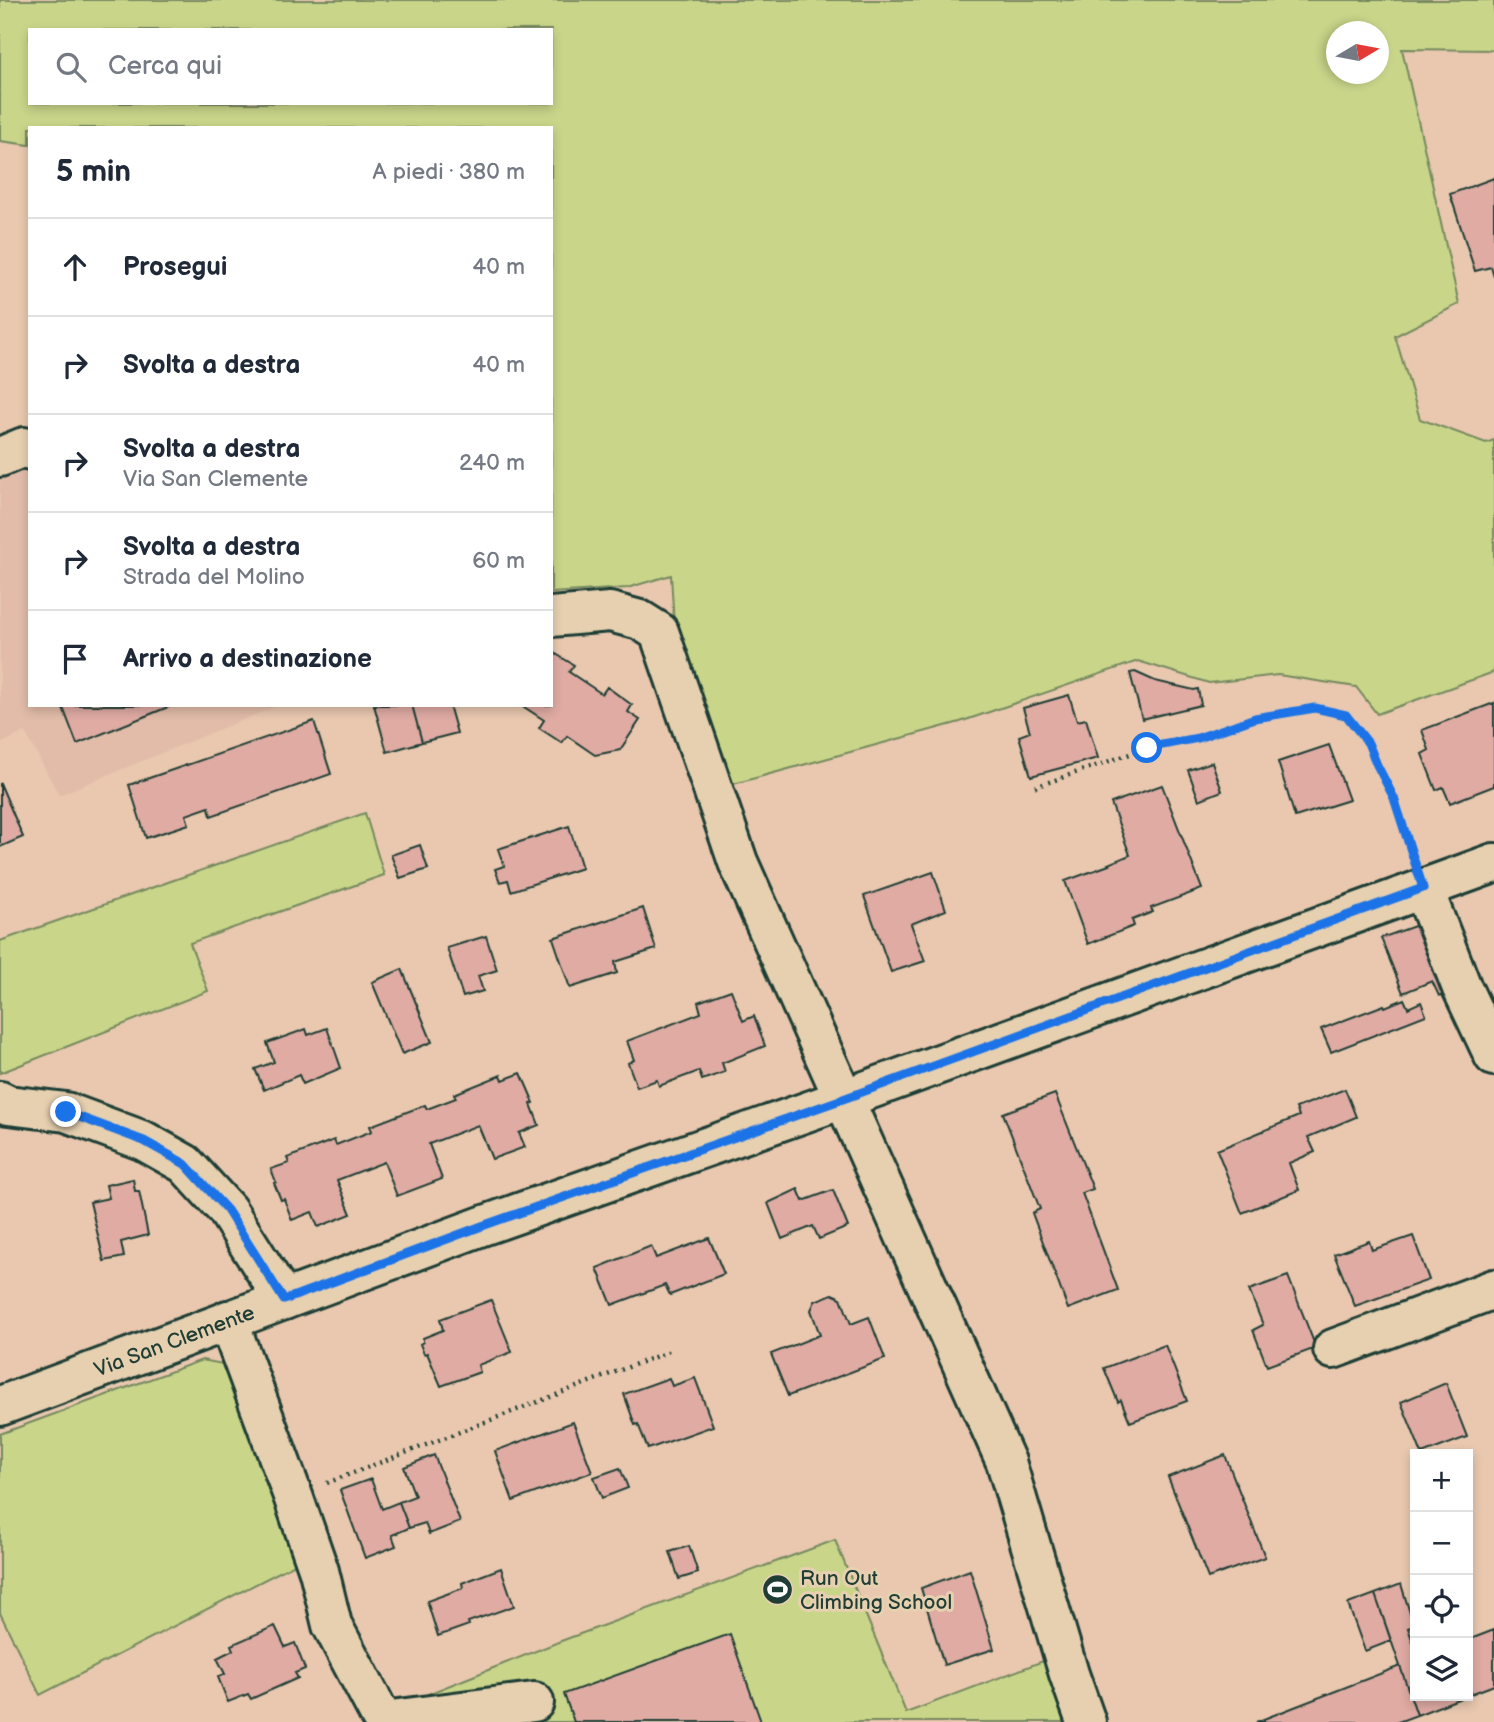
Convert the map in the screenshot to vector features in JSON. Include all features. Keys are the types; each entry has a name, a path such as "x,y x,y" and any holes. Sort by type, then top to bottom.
{"street":[{"path":"0,457 24,447 28,449"},
{"path":"553,617 610,612 640,620 659,632 738,862 1006,1462 1069,1674 1086,1722"},
{"name":"Via San Clemente","path":"0,1406 482,1226 843,1099 1494,863"},
{"path":"1423,888 1462,988 1494,1056"},
{"path":"0,1101 8,1105 66,1112 144,1141 185,1164 227,1210 284,1300"},
{"path":"1333,1349 1494,1289"},
{"path":"228,1320 319,1571 332,1625 383,1721 534,1702"}],"path":[{"path":"1035,787 1147,748 1198,738 1255,718 1315,708 1346,715 1368,743 1394,798 1423,888"},
{"path":"293,1496 670,1351"}],"shaded area":[{"path":"0,437 28,444 28,707 274,707 59,795 25,732 0,744"}],"green space":[{"path":"0,0 1494,0 1494,50 1402,49 1459,304 1395,336 1420,419 1486,443 1494,440 1494,672 1377,714 1356,687 1278,675 1209,683 1138,661 960,722 726,786 674,626 671,575 627,588 553,593 553,126 28,126 28,145 0,141"},
{"path":"365,813 384,875 190,943 208,991 0,1073 0,941"},
{"path":"202,1360 228,1365 299,1562 40,1695 0,1613 0,1434"},
{"name":"Run Out Climbing School","path":"835,1540 906,1713 1043,1661 1067,1722 392,1722 395,1707 561,1641"}],"building":[{"path":"1494,178 1494,277 1491,267 1475,271 1450,194"},
{"path":"553,652 574,665 569,672 602,694 607,687 632,705 628,712 640,720 620,750 595,755 567,736 562,743 539,728 544,720 524,707 553,707"},
{"path":"1135,672 1155,681 1198,689 1201,705 1142,719 1130,673"},
{"path":"1069,695 1077,721 1086,719 1098,758 1031,776 1019,736 1030,732 1023,708"},
{"path":"1494,703 1494,786 1450,803 1443,787 1436,790 1422,754 1429,750 1422,730"},
{"path":"63,707 168,707 77,744"},
{"path":"375,707 413,707 422,742 387,752"},
{"path":"413,707 450,707 457,733 422,742"},
{"path":"314,721 331,774 211,816 209,807 186,815 189,824 146,838 129,785"},
{"path":"1329,745 1349,800 1295,817 1278,762"},
{"path":"1212,762 1222,791 1199,800 1188,770"},
{"path":"0,783 23,837 0,847"},
{"path":"1162,785 1202,889 1151,908 1153,912 1132,920 1134,926 1088,944 1065,881 1130,855 1111,803"},
{"path":"569,826 582,868 511,891 508,880 500,882 495,869 504,866 498,849"},
{"path":"420,845 428,869 400,878 391,855"},
{"path":"933,872 946,910 911,924 925,961 891,972 864,896"},
{"path":"643,908 656,949 615,962 617,973 570,988 553,938"},
{"path":"1423,923 1451,991 1439,996 1432,981 1403,993 1381,938"},
{"path":"486,936 497,970 478,976 483,991 463,997 447,948"},
{"path":"402,969 432,1042 402,1054 372,982"},
{"path":"731,990 743,1021 754,1016 765,1046 722,1063 725,1072 702,1080 699,1071 659,1086 657,1080 637,1087 628,1063 634,1060 627,1041 701,1013 698,1002"},
{"path":"1404,999 1408,1008 1421,1002 1426,1015 1331,1052 1321,1029"},
{"path":"327,1028 341,1068 303,1084 299,1075 264,1090 255,1069 274,1062 267,1043 306,1029 308,1035"},
{"path":"521,1073 534,1103 531,1104 539,1125 519,1133 525,1147 492,1159 478,1125 429,1144 442,1179 397,1196 384,1162 337,1180 351,1214 318,1227 312,1212 292,1220 274,1183 276,1182 271,1169 289,1163 287,1158 334,1140 336,1145 372,1131 370,1126 425,1105 427,1109 456,1098 454,1094 501,1075 503,1080"},
{"path":"1345,1089 1356,1117 1308,1137 1315,1152 1289,1163 1299,1190 1242,1213 1217,1150 1299,1116 1296,1108"},
{"path":"1055,1094 1093,1189 1082,1193 1118,1290 1068,1309 1032,1213 1040,1209 1003,1113"},
{"path":"133,1179 135,1191 139,1191 148,1235 121,1242 124,1257 104,1261 90,1202 109,1198 106,1185"},
{"path":"798,1189 803,1201 833,1190 848,1227 819,1239 813,1226 782,1239 768,1203"},
{"path":"1413,1236 1429,1280 1355,1306 1334,1254 1369,1241 1372,1250"},
{"path":"709,1238 724,1274 670,1295 665,1285 612,1305 597,1268 651,1246 656,1258"},
{"path":"1288,1276 1316,1348 1267,1366 1253,1330 1263,1325 1249,1290"},
{"path":"832,1294 841,1298 851,1324 869,1317 885,1359 788,1396 771,1354 820,1335 811,1310 815,1301"},
{"path":"491,1300 512,1352 478,1365 480,1372 441,1386 427,1353 424,1354 420,1344 423,1338 443,1330 440,1319"},
{"path":"1165,1345 1187,1401 1130,1422 1121,1400 1118,1402 1104,1368"},
{"path":"669,1378 672,1386 695,1378 713,1426 648,1449 638,1424 635,1425 624,1394"},
{"path":"1446,1383 1467,1437 1435,1449 1420,1449 1401,1402"},
{"path":"573,1422 592,1472 513,1501 495,1451"},
{"path":"434,1455 460,1522 429,1534 425,1523 409,1528 399,1502 415,1496 404,1467"},
{"path":"1225,1455 1265,1557 1208,1578 1168,1477"},
{"path":"620,1468 628,1488 602,1498 594,1477"},
{"path":"371,1479 382,1509 399,1502 409,1528 392,1535 396,1546 365,1558 340,1490"},
{"path":"689,1546 698,1573 679,1579 670,1552"},
{"path":"501,1568 514,1606 438,1636 427,1601 463,1588 462,1583"},
{"path":"970,1570 994,1649 944,1665 921,1588"},
{"path":"1401,1584 1410,1613 1410,1695 1375,1594"},
{"path":"1375,1594 1391,1641 1365,1651 1348,1604"},
{"path":"275,1626 285,1647 295,1643 305,1669 295,1673 298,1678 251,1699 248,1694 228,1702 218,1677 225,1674 217,1658 233,1650 231,1645"},
{"path":"1494,1630 1494,1685 1473,1693 1473,1638"},
{"path":"730,1634 761,1722 574,1722 564,1694"},
{"path":"1400,1666 1417,1715 1398,1722 1256,1722"},
{"path":"1412,1701 1453,1701 1417,1715"}],"place":[{"name":"Run Out Climbing School","path":"777,1590"}],"route":[{"path":"66,1112 144,1141 185,1164 227,1210 284,1300 482,1226 843,1099 1423,888 1394,798 1368,743 1346,715 1315,708 1255,718 1198,738 1147,748"}]}
